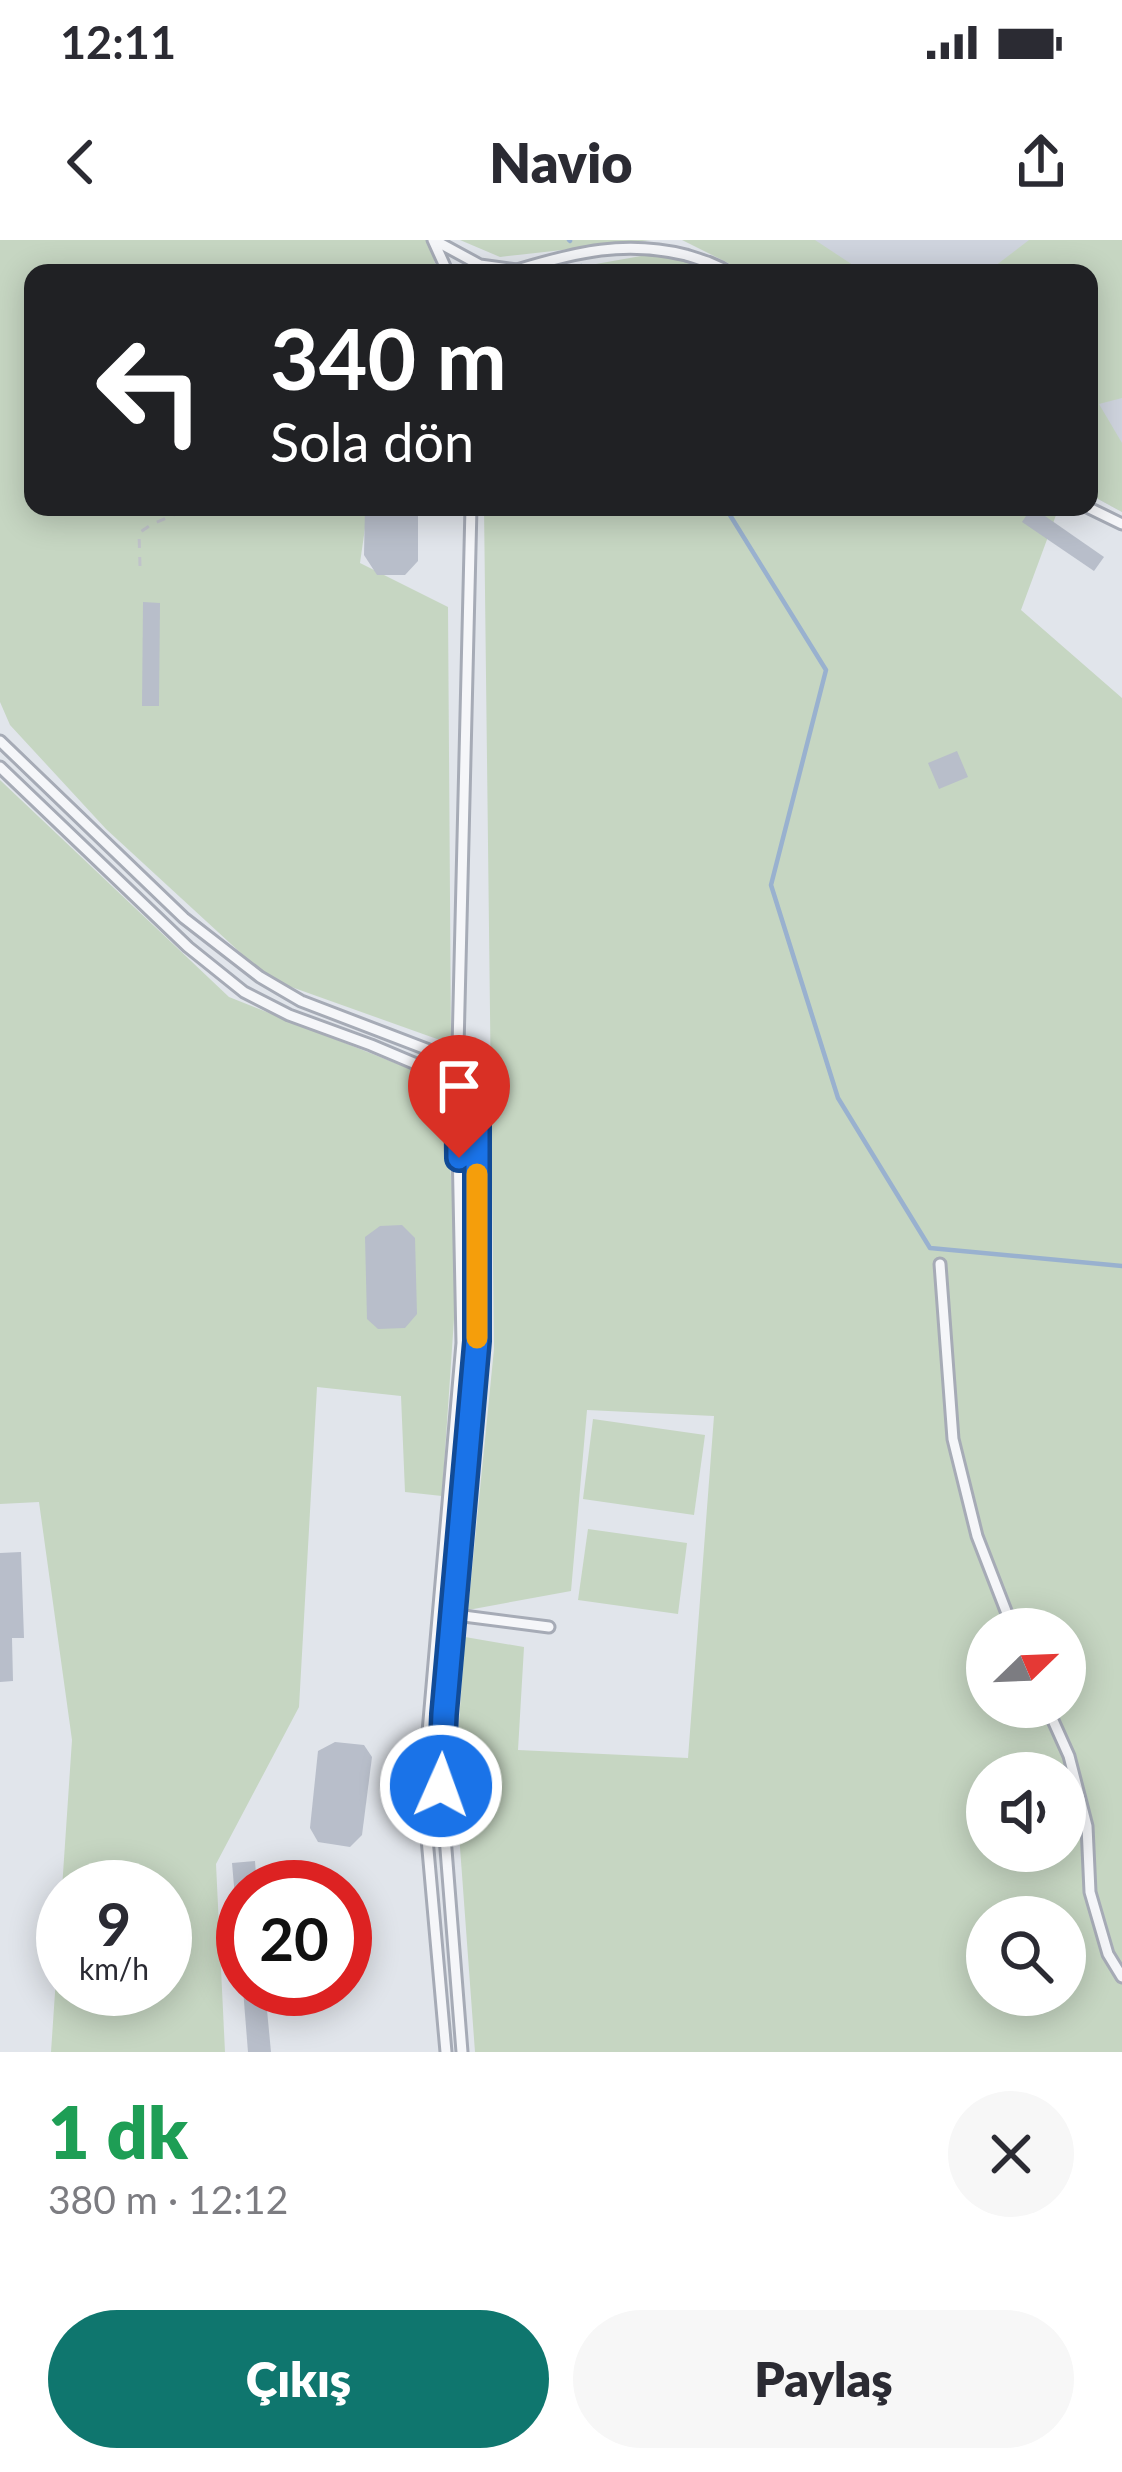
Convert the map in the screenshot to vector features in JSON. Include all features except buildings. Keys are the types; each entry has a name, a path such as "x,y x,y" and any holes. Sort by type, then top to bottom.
{"lane":[{"path":"434,240 478,264"},
{"path":"538,264 626,244 718,264"},
{"path":"446,2052 424,1797 461,1342 457,1094 471,516"},
{"path":"0,741 184,917 260,977 301,1001 458,1063 472,1083 477,1101 477,1341 441,1786 463,2052"},
{"path":"0,766 188,947 244,992 289,1016 442,1075 452,1081 457,1094"},
{"path":"940,1264 953,1439 977,1536 1004,1608"},
{"path":"437,1612 549,1627"},
{"path":"1056,1728 1069,1756 1087,1826 1090,1892 1108,1954 1122,1978"}],"path":[{"path":"140,566 139,533 171,516"}],"shaded area":[{"path":"698,240 1122,240 1122,512 1098,499 1098,264 734,264"}],"green space":[{"path":"0,240 428,240 435,264 24,264 24,516 367,516 360,563 448,607 451,1044 269,979 106,829 10,725 0,702"},
{"path":"460,240 651,240 500,257"},
{"path":"682,240 815,240 851,264 730,264"},
{"path":"1029,240 1122,240 1122,398 1099,404 1122,443 1122,512 1098,499 1098,264 998,264"},
{"path":"675,250 696,264 596,264"},
{"path":"484,516 1056,516 1021,610 1122,698 1122,2052 475,2052 455,1779 465,1637 524,1647 518,1750 688,1758 714,1416 587,1410 571,1591 468,1610 494,1349"},
{"path":"0,780 229,997 443,1082 458,1260 442,1496 405,1492 401,1396 317,1387 299,1707 216,1860 216,2016 223,2016 225,2052 51,2052 53,2016 192,2016 192,1860 64,1860 72,1740 39,1502 0,1504"},
{"path":"593,1419 705,1435 694,1515 583,1499"},
{"path":"588,1529 687,1543 678,1614 578,1600"}],"waterway":[{"path":"731,516 826,670 771,885 838,1098 930,1248 1122,1266"}],"slow traffic":[{"path":"477,1174 477,1338"}],"route":[{"path":"441,1786 477,1341 477,1101 458,1063 459,1158"}]}
